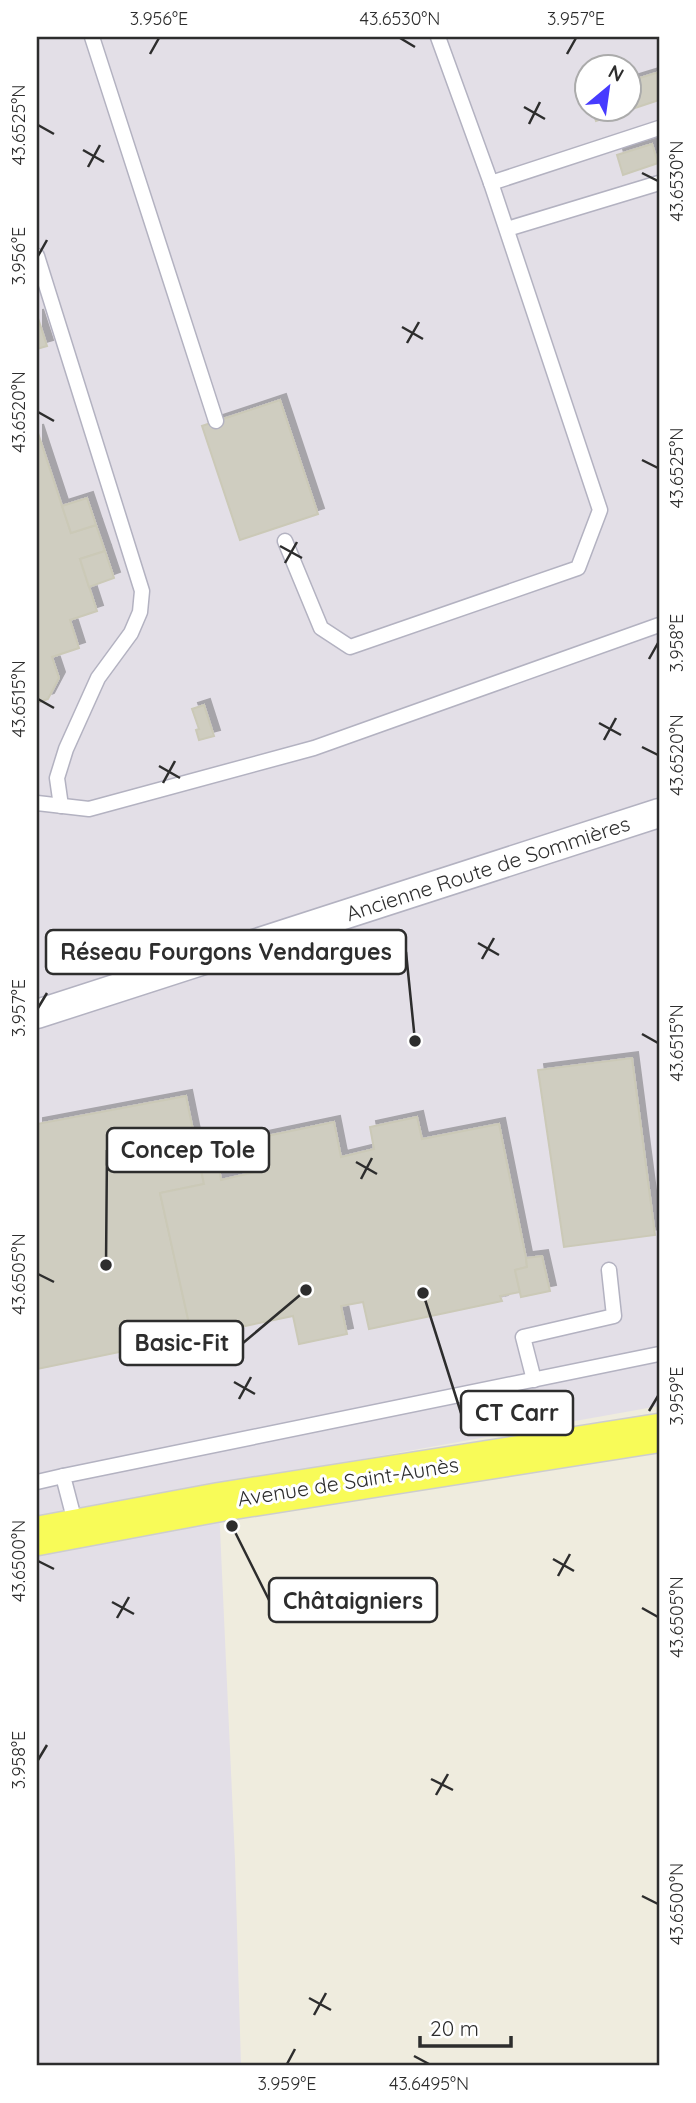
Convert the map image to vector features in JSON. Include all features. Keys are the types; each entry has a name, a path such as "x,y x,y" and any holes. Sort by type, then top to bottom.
{"main road":[{"name":"Avenue de Saint-Aunès","path":"37,1536 230,1500 659,1433"}],"street":[{"name":"Ancienne Route de Sommières","path":"37,1014 659,813"}],"lane":[{"path":"92,37 216,421"},
{"path":"285,541 321,628 350,647 578,568 600,510 507,229 438,37"},
{"path":"491,183 659,128"},
{"path":"507,229 659,183"},
{"path":"37,256 142,591 139,612 131,633 98,678 66,748 57,778 61,806"},
{"path":"37,803 89,809 314,748 659,625"},
{"path":"534,1380 523,1337 614,1317 609,1270"},
{"path":"37,1482 659,1354"},
{"path":"63,1476 77,1528"}],"shaded area":[{"path":"37,37 659,37 659,1406 218,1485 235,1860 241,2066 37,2066"}],"building":[{"path":"659,72 659,100 644,105 644,77"},
{"path":"652,144 658,163 623,175 617,155"},
{"path":"37,315 47,346 37,349"},
{"path":"280,400 318,514 240,540 202,426"},
{"path":"37,430 71,533 96,525 105,551 80,559 97,611 70,620 79,648 52,657 59,678 48,699 37,703"},
{"path":"87,498 96,525 71,533 62,506"},
{"path":"105,551 114,578 89,587 80,559"},
{"path":"204,705 214,736 199,740 196,730 199,729 192,709"},
{"path":"632,1058 655,1235 564,1247 538,1070"},
{"path":"186,1096 204,1184 160,1193 192,1337 37,1369 37,1124"},
{"path":"417,1117 422,1139 499,1124 526,1258 527,1267 515,1270 520,1292 500,1296 502,1301 369,1329 363,1302 341,1306 347,1334 299,1344 293,1316 192,1337 160,1193 204,1184 199,1160 217,1156 221,1180 268,1169 262,1137 334,1122 341,1157 374,1149 370,1127"},
{"path":"542,1256 550,1291 521,1297 515,1270 527,1267 526,1258"}],"place":[{"name":"Réseau Fourgons Vendargues","path":"415,1041"},
{"name":"Concep Tole","path":"106,1265"},
{"name":"Basic-Fit","path":"306,1290"},
{"name":"CT Carr","path":"423,1293"},
{"name":"Châtaigniers","path":"232,1526"}]}
